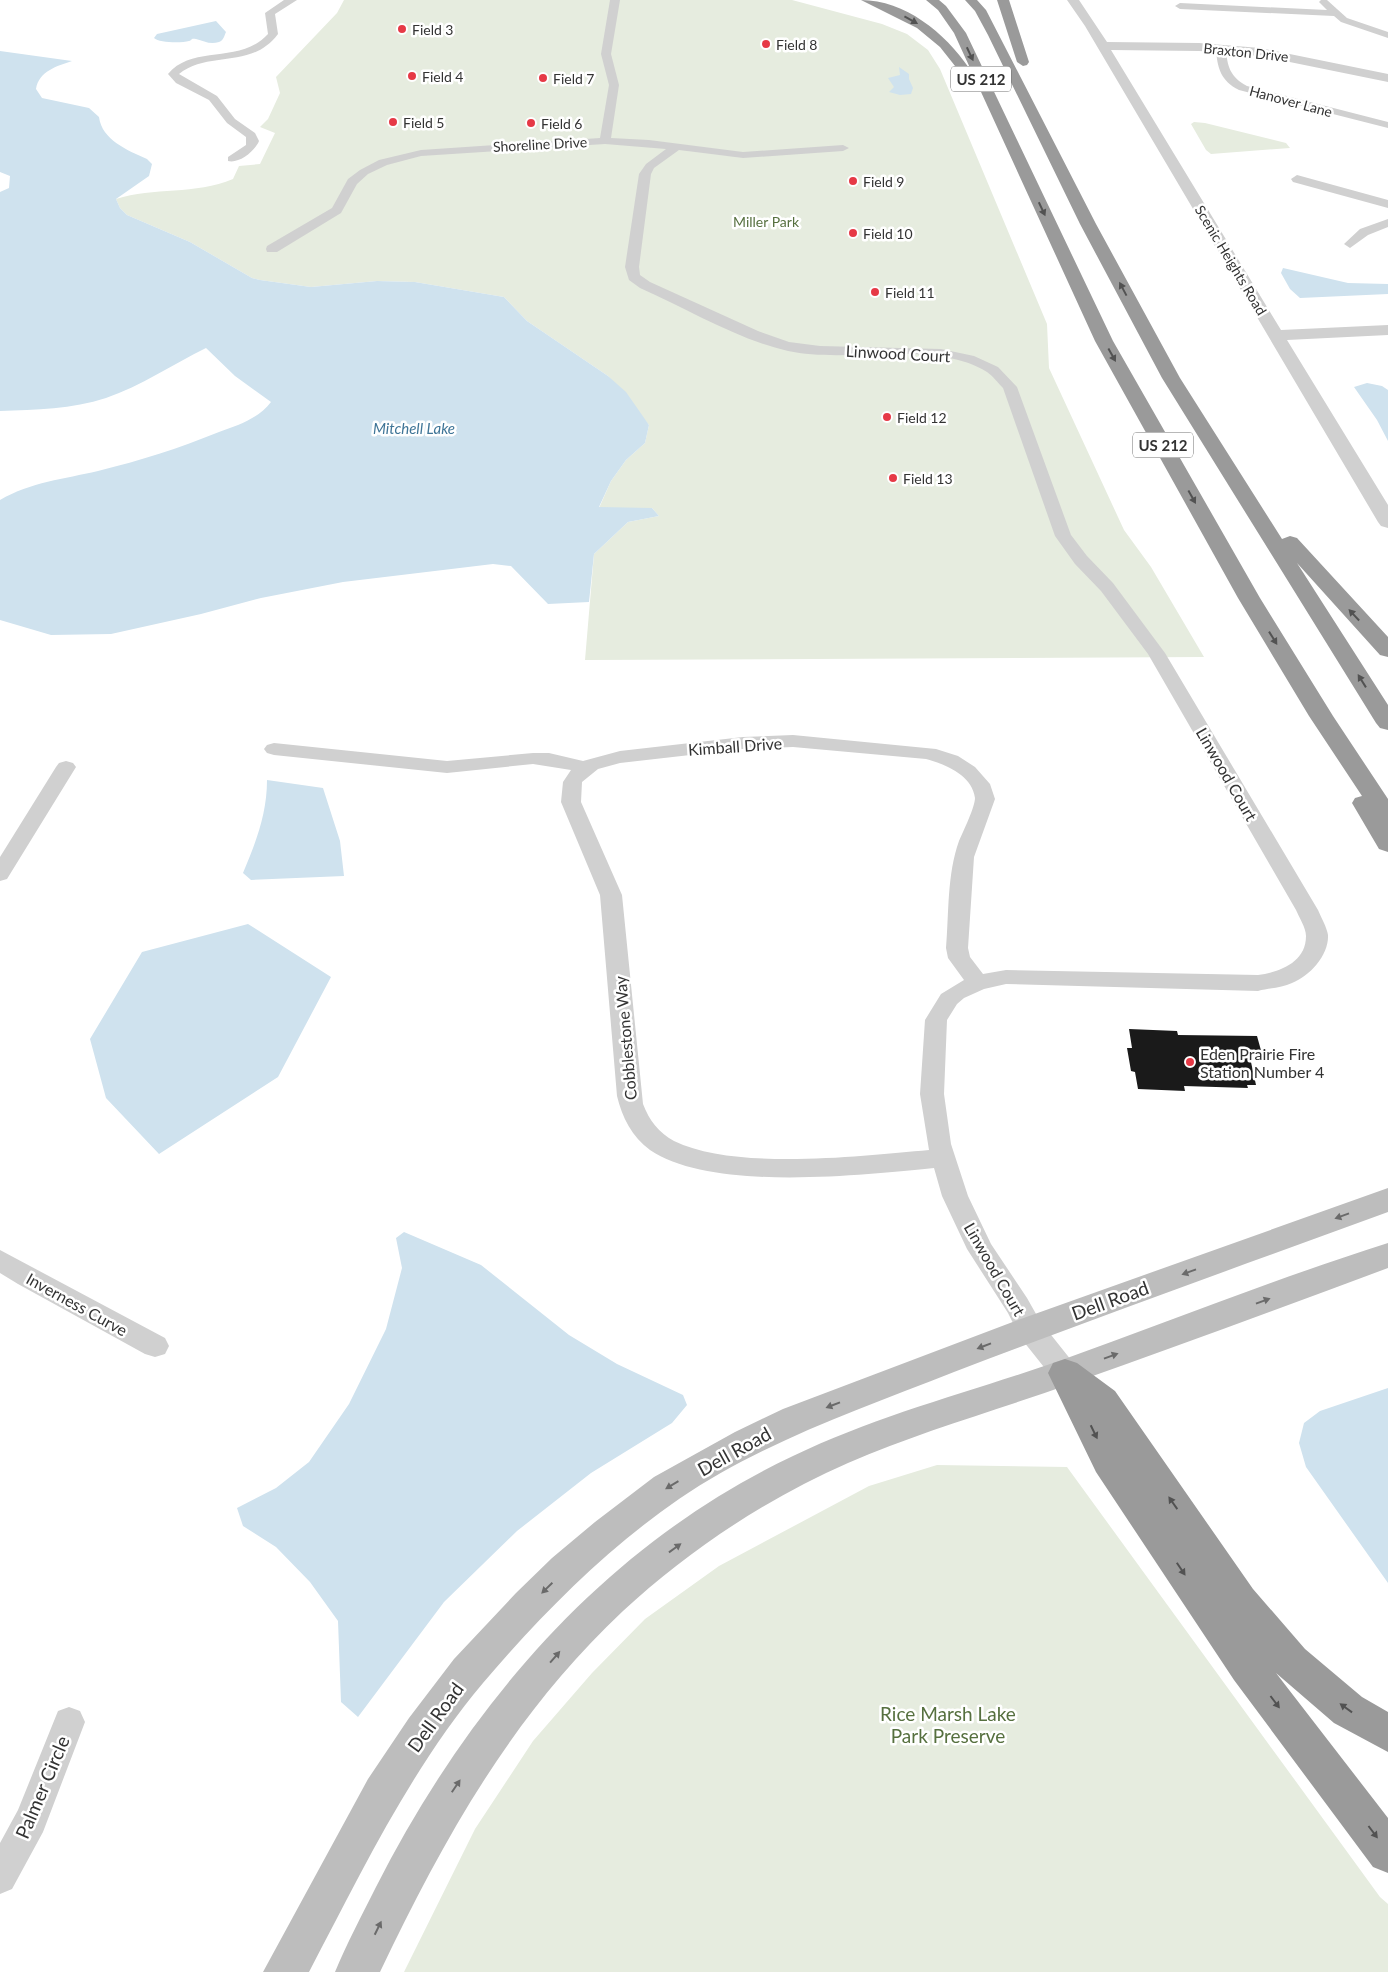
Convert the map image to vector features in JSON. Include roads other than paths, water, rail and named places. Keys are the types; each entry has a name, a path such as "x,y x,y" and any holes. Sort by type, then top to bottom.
{"highway":[{"path":"867,0 900,13 926,28 953,51 976,90 1002,141 1021,165"},
{"name":"US 212","path":"932,0 942,8 960,33 1104,341 1249,598 1321,716 1388,817"},
{"name":"US 212","path":"971,0 980,10 994,35 1088,224 1171,378 1388,722"},
{"path":"1004,0 1058,163"},
{"path":"1171,378 1242,472 1287,539 1388,650"},
{"path":"1321,716 1372,820 1388,844"},
{"path":"1065,1373 1103,1402 1240,1601 1291,1662 1348,1710 1388,1733"},
{"path":"1065,1373 1108,1461 1248,1667 1388,1852"}],"main road":[{"name":"Dell Road","path":"285,1972 382,1793 423,1731 468,1672 528,1605 587,1552 667,1488 747,1442 795,1419 1030,1329 1388,1200"},
{"path":"357,1972 411,1863 445,1803 482,1747 533,1682 571,1638 640,1573 713,1521 806,1466 882,1434 1065,1373 1388,1255"}],"street":[{"path":"232,159 250,148 253,141 251,135 231,121 213,98 180,81 174,74 184,66 244,54 265,44 274,34 270,14 280,5 292,0"},
{"path":"605,141 614,84 606,54 614,0"},
{"name":"Scenic Heights Road","path":"1073,0 1388,522"},
{"path":"1322,0 1350,24 1388,35"},
{"path":"1180,6 1334,12"},
{"name":"Braxton Drive","path":"1102,46 1221,48 1283,55 1388,78"},
{"name":"Hanover Lane","path":"1221,48 1224,75 1234,84 1256,92 1388,125"},
{"name":"Shoreline Drive","path":"272,249 337,210 344,200 348,187 357,176 395,158 439,150 605,141 763,155 843,148"},
{"name":"Linwood Court","path":"676,147 650,166 645,174 632,267 634,277 645,285 777,344 810,350 945,354 983,364 1001,375 1010,387 1064,536 1081,560 1107,587 1156,653 1307,910 1317,935 1313,954 1300,968 1285,978 1258,983 1084,980 1018,976 978,983 949,999 936,1020 932,1094 943,1158 954,1196 980,1249 1018,1306 1030,1329 1065,1373"},
{"path":"1297,179 1388,204"},
{"path":"1350,244 1364,232 1388,223"},
{"path":"1276,336 1388,330"},
{"name":"Kimball Drive","path":"585,768 601,761 620,757 768,741 929,752 951,760 968,771 980,784 985,799 964,857 957,948 958,958 978,983"},
{"path":"274,749 447,767 473,766 519,758 550,758 585,768"},
{"path":"0,874 66,767"},
{"name":"Cobblestone Way","path":"585,768 574,778 569,790 571,802 611,895 629,1096 634,1116 646,1133 665,1147 715,1163 815,1167 943,1158"},
{"name":"Inverness Curve","path":"0,1260 27,1277 155,1346"},
{"name":"Palmer Circle","path":"0,1878 31,1820 69,1722"}],"water":[{"path":"216,21 226,32 223,39 216,43 196,39 186,42 171,42 154,38 157,34"},
{"name":"Mitchell Lake","path":"0,51 72,61 50,70 41,78 36,89 42,98 89,108 99,117 101,125 110,138 124,148 147,159 152,164 149,176 116,199 120,208 127,215 190,242 252,278 260,280 311,287 377,281 415,282 504,297 527,321 608,376 626,392 649,425 645,443 626,460 611,481 599,507 652,508 659,516 628,522 594,554 589,602 548,604 511,566 493,564 343,582 261,598 201,614 111,634 51,635 0,620 0,500 36,485 114,467 189,444 247,421 260,413 271,402 235,376 206,348 119,393 93,402 67,407 0,411 0,192 9,188 10,176 0,172"},
{"path":"899,67 909,74 913,88 911,94 900,95 889,92 894,87 888,78 900,75"},
{"path":"1283,268 1348,283 1388,284 1388,294 1300,298 1290,289 1281,273"},
{"path":"1367,383 1382,386 1388,390 1388,441 1377,420 1354,387"},
{"path":"267,780 323,788 340,841 344,876 251,880 243,873 263,816"},
{"path":"248,924 331,977 278,1077 159,1154 106,1098 90,1039 142,952"},
{"path":"404,1232 481,1265 569,1335 617,1364 683,1395 687,1405 672,1423 591,1473 517,1531 444,1602 358,1717 341,1702 338,1621 310,1582 276,1547 243,1526 237,1508 276,1488 309,1462 349,1404 386,1329 402,1268 396,1238"},
{"path":"1388,1388 1388,1583 1306,1467 1299,1443 1304,1423 1320,1411"}],"place":[{"name":"Field 3","path":"402,29"},
{"name":"Field 8","path":"766,44"},
{"name":"Field 4","path":"412,76"},
{"name":"Field 7","path":"543,78"},
{"name":"Field 5","path":"393,122"},
{"name":"Field 6","path":"531,123"},
{"name":"Field 9","path":"853,181"},
{"name":"Field 10","path":"853,233"},
{"name":"Field 11","path":"875,292"},
{"name":"Field 12","path":"887,417"},
{"name":"Field 13","path":"893,478"},
{"name":"Eden Prairie Fire Station Number 4","path":"1190,1062"}],"park label":[{"name":"Miller Park","path":"766,221"},
{"name":"Rice Marsh Lake Park Preserve","path":"948,1724"}]}
